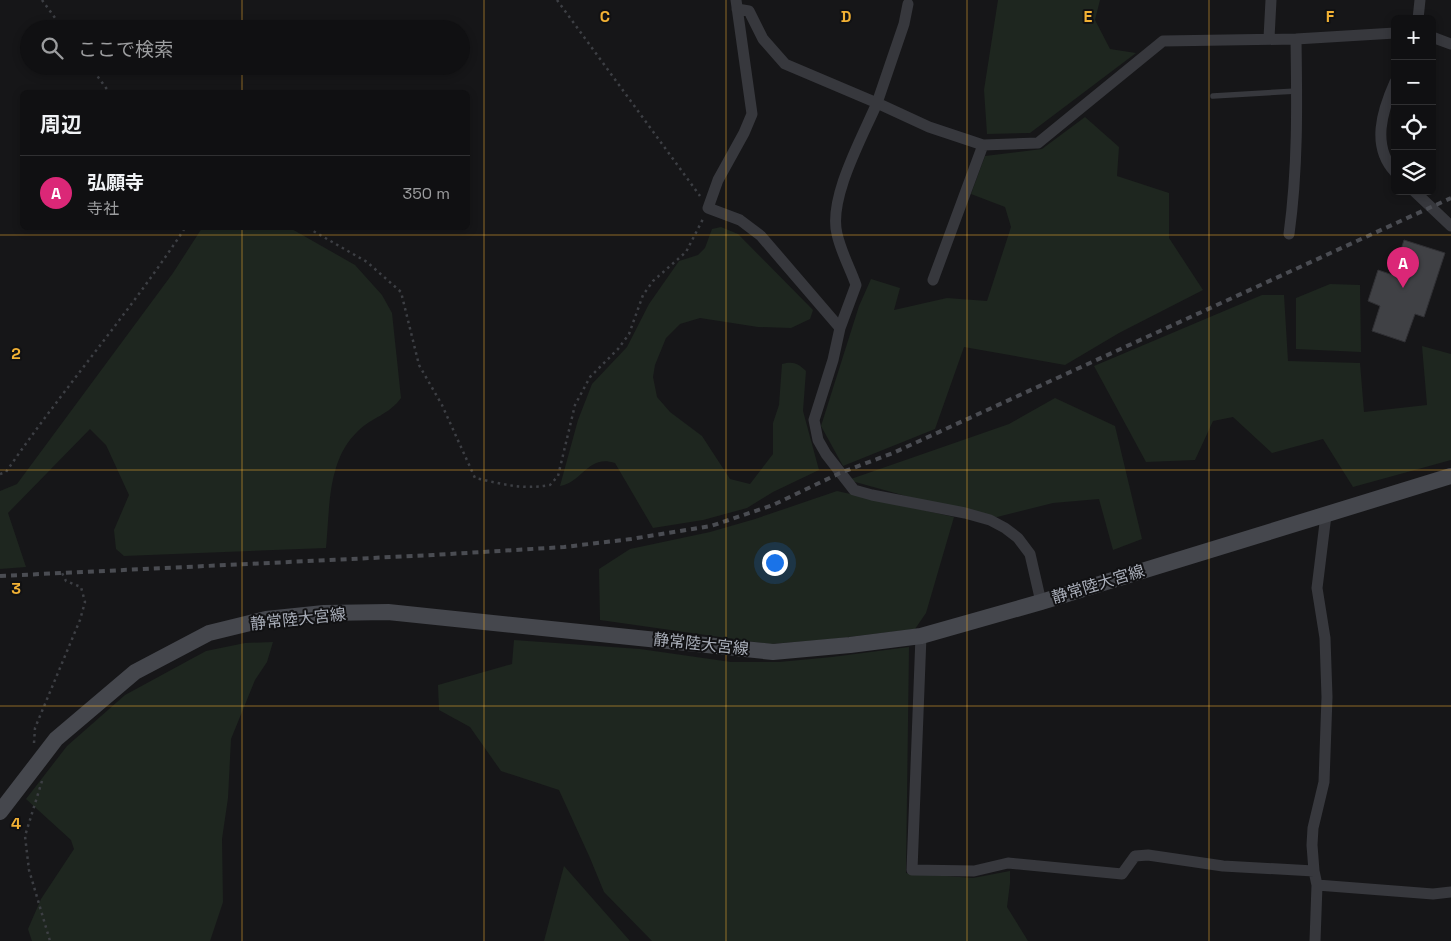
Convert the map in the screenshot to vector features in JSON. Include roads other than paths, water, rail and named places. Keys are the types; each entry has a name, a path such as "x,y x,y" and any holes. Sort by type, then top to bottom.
{"main road":[{"name":"静常陸大宮線","path":"0,812 56,739 135,672 209,634 266,619 324,613 388,612 774,652 850,645 921,636 1041,602 1451,476"}],"street":[{"path":"1270,0 1270,38"},
{"path":"1418,15 1420,0"},
{"path":"908,4 904,24 877,103 844,181 836,206 836,232 856,285 840,328 833,360 814,420 818,440 826,454 854,490 965,513 990,520 1006,528 1018,538 1030,554 1041,602"},
{"path":"736,5 749,11 763,39 785,64 929,127 983,145 1038,143 1163,41 1296,39 1391,33"},
{"path":"736,5 752,114 744,133 718,180 708,208 740,220 761,236 840,328"},
{"path":"1436,38 1451,44"},
{"path":"1290,234 1295,192 1296,39"},
{"path":"1391,91 1386,102 1380,135 1383,151 1391,167"},
{"path":"933,280 983,145"},
{"path":"1418,195 1447,222"},
{"path":"1315,941 1318,884 1314,871 1312,845 1324,782 1327,697 1325,638 1317,588 1326,515"},
{"path":"921,636 912,870 974,871 1008,863 1122,874 1135,856 1148,855 1224,866 1314,871"},
{"path":"1318,884 1433,894 1451,892"}],"lane":[{"path":"1213,96 1297,90"}],"railway":[{"path":"0,576 564,547 631,539 711,526 773,505 840,473 893,453 1451,198"}],"place":[{"name":"弘願寺","path":"1403,288"}]}
